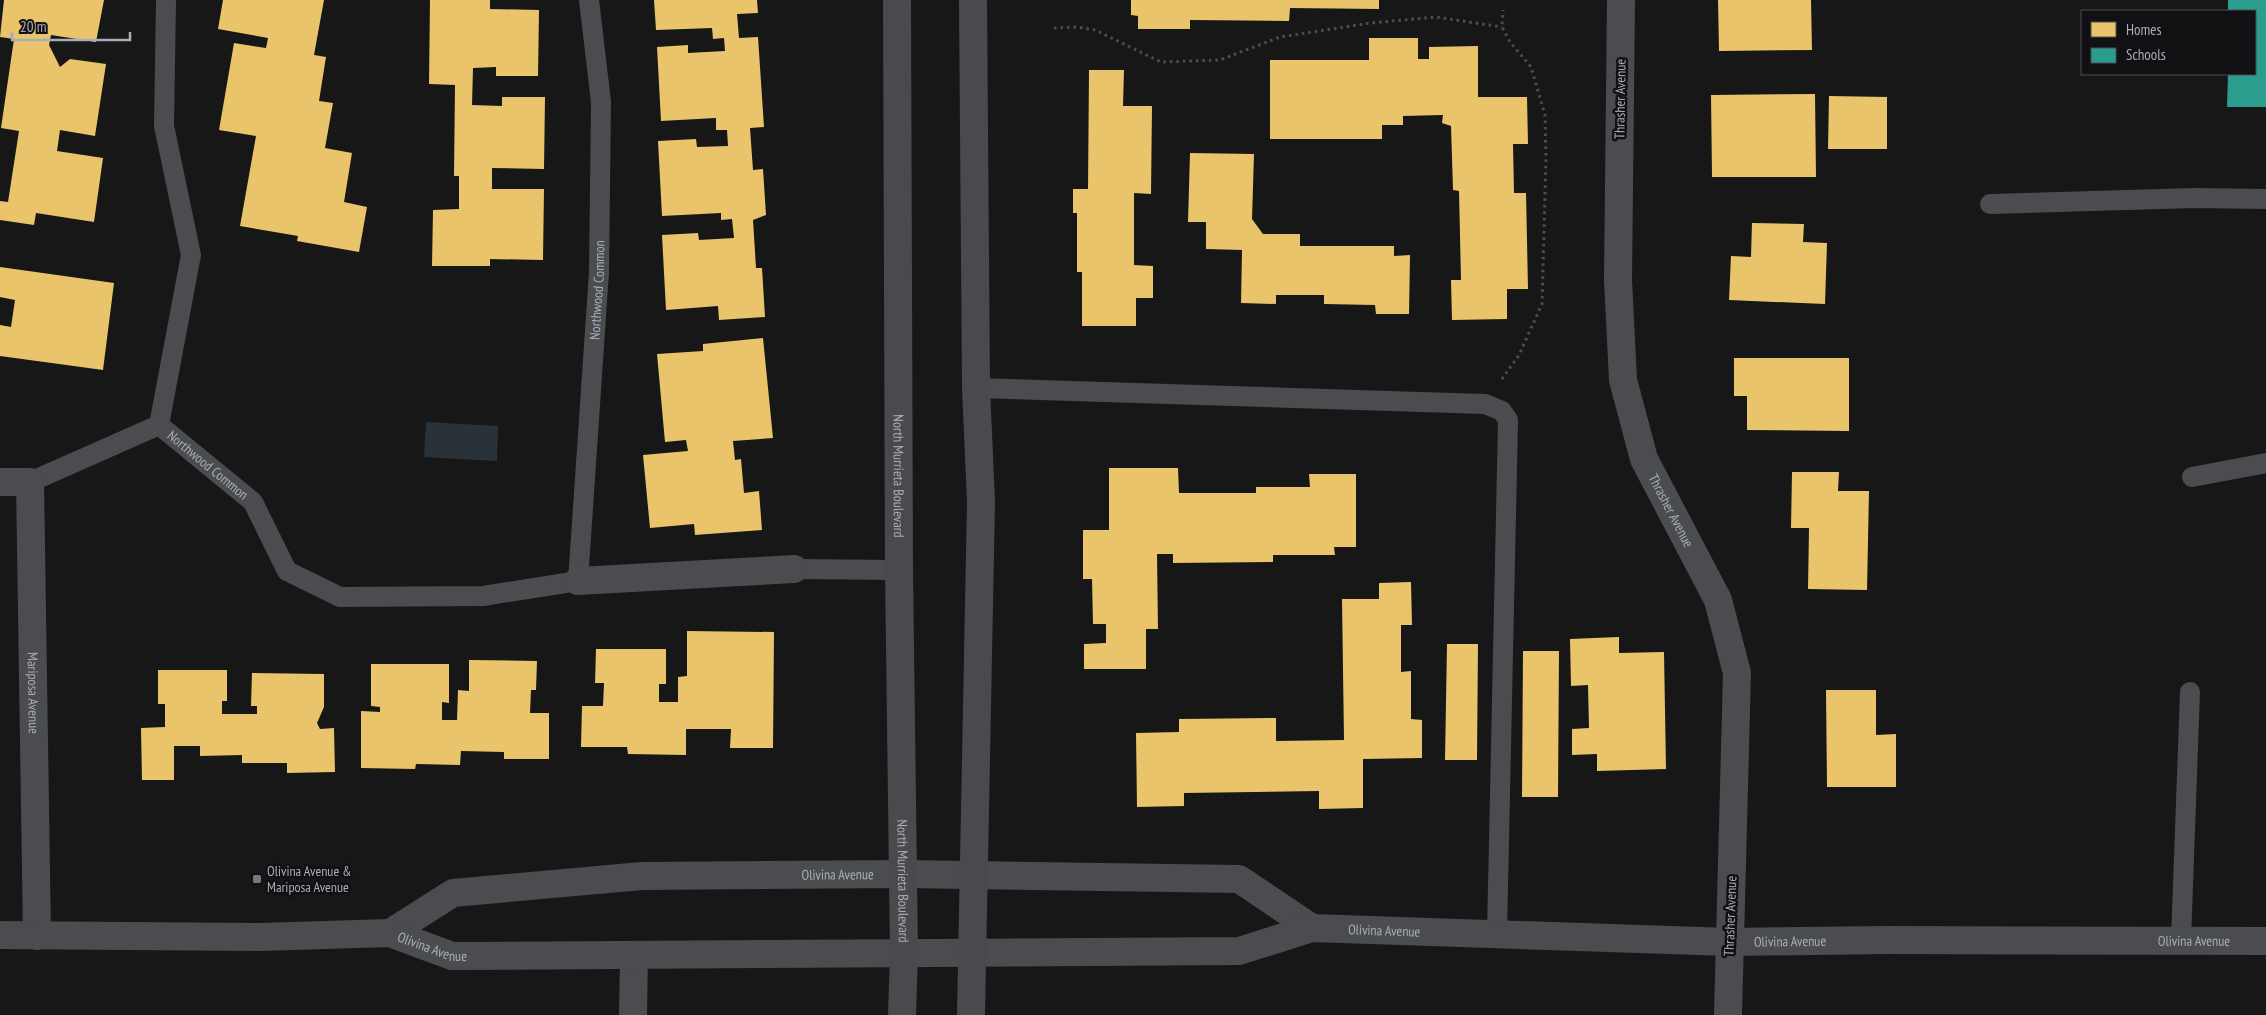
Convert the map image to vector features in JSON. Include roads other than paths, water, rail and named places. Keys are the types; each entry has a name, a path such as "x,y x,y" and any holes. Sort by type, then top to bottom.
{"main road":[{"name":"North Murrieta Boulevard","path":"897,0 899,570 904,953 902,1015"},
{"path":"971,1015 981,502 976,388 973,0"}],"street":[{"name":"Thrasher Avenue","path":"1621,0 1618,280 1623,380 1644,459 1718,600 1737,673 1728,1015"},
{"path":"0,482 30,482"},
{"name":"Mariposa Avenue","path":"30,482 38,936"},
{"name":"Northwood Common","path":"578,582 794,569"},
{"name":"Olivina Avenue","path":"390,933 453,893 642,876 903,874 1239,879 1312,928"},
{"name":"Olivina Avenue","path":"0,935 260,937 390,933 452,956 1239,951 1312,928 1729,942 2266,941"},
{"path":"632,1015 634,956"}],"lane":[{"name":"Northwood Common","path":"166,0 164,126 191,255 159,425 253,502 287,571 340,597 483,596 578,582 600,272 601,102 588,0"},
{"path":"1990,204 2195,198 2266,199"},
{"path":"976,388 1485,404 1502,411 1508,420 1497,934"},
{"path":"30,482 159,425"},
{"path":"2192,477 2266,463"},
{"path":"794,569 899,570"},
{"path":"2181,940 2190,692"}],"place":[{"name":"Olivina Avenue & Mariposa Avenue","path":"257,879"}]}
